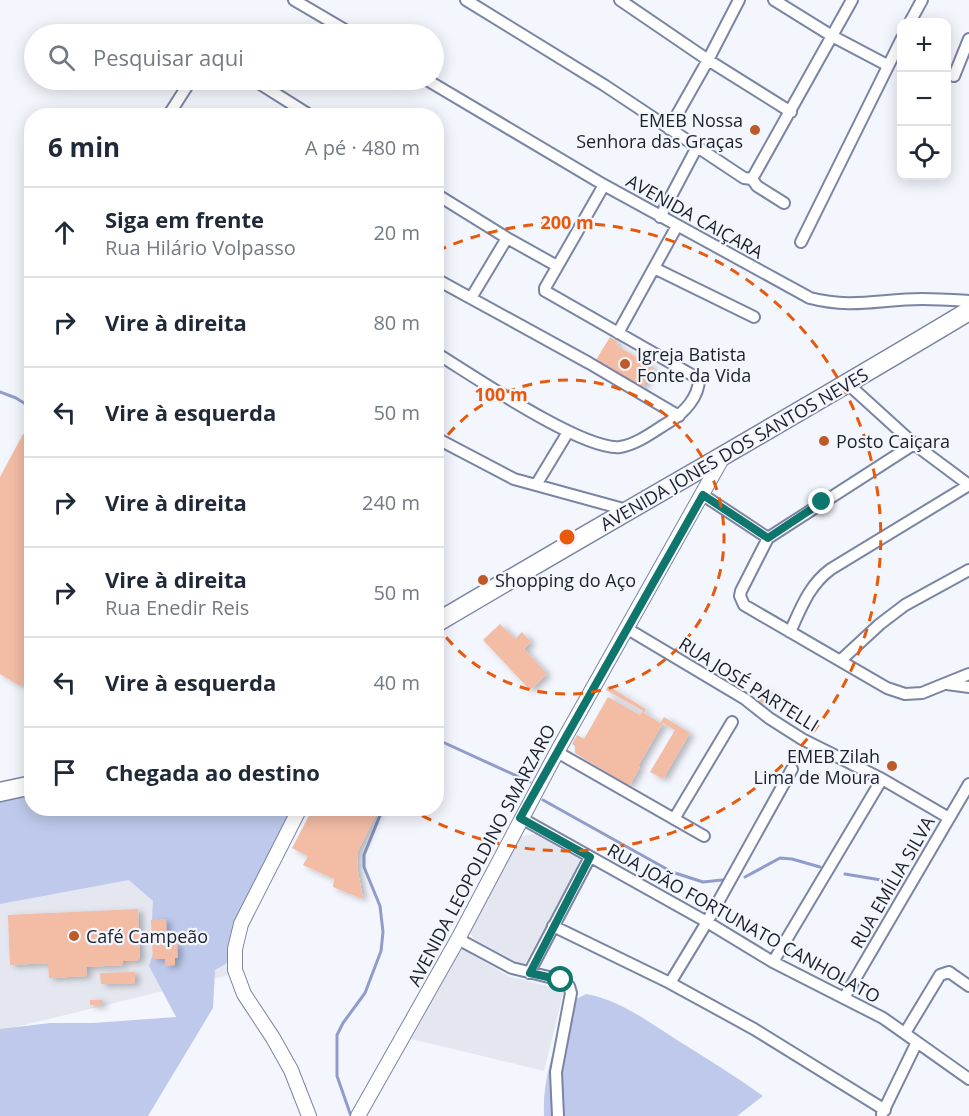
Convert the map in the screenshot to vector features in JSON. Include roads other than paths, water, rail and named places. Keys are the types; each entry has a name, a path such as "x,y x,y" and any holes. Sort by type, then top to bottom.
{"highway":[{"name":"AVENIDA JONES DOS SANTOS NEVES","path":"444,618 627,510 848,384 969,311"},
{"path":"0,792 24,787"}],"street":[{"path":"294,0 335,24"},
{"path":"466,0 594,79 744,178 752,179 757,186 784,203"},
{"path":"620,0 708,60 791,112"},
{"path":"669,129 739,0"},
{"path":"774,0 832,36 887,65"},
{"path":"752,179 852,0"},
{"path":"912,18 922,0"},
{"path":"954,76 969,39"},
{"path":"801,242 897,47"},
{"path":"173,108 185,90"},
{"path":"270,90 298,108"},
{"name":"AVENIDA CAIÇARA","path":"444,90 603,185 810,298 832,304 921,299 969,301"},
{"path":"660,217 697,147"},
{"path":"444,360 568,432 597,444 617,447 630,444 679,416 694,398 699,387 699,379 548,294 545,288 603,185"},
{"path":"444,199 557,266"},
{"path":"618,333 677,226"},
{"path":"471,298 507,238"},
{"path":"654,268 754,317"},
{"path":"444,283 589,363 679,416"},
{"path":"790,632 806,596 818,579 969,485 914,444 848,384"},
{"path":"536,485 568,432"},
{"path":"444,442 514,479 627,510"},
{"path":"914,444 768,538 741,591 741,600 744,605 887,688 905,694 922,693 969,674"},
{"name":"AVENIDA LEOPOLDINO SMARZARO","path":"358,1116 458,939 520,818 724,455"},
{"path":"703,495 768,538"},
{"path":"841,660 880,624 905,605 969,570"},
{"name":"RUA JOSÉ PARTELLI","path":"626,628 746,699 769,718 802,739 882,779 949,818"},
{"path":"944,684 969,687"},
{"path":"674,819 732,722"},
{"path":"557,752 704,836"},
{"path":"670,983 792,770"},
{"path":"773,962 882,779"},
{"name":"RUA EMÍLIA SILVA","path":"844,998 969,784"},
{"path":"291,816 292,824"},
{"path":"296,816 241,924 235,949 235,970 244,994 291,1070 309,1116"},
{"name":"RUA JOÃO FORTUNATO CANHOLATO","path":"520,818 707,922 773,962 883,1018 969,1079"},
{"path":"530,973 590,857"},
{"path":"553,926 670,983 754,1029 883,1113 918,1042"},
{"path":"458,939 512,969 561,980 569,986 571,993 556,1072 558,1116"},
{"path":"905,1033 940,975 949,972 969,986"}],"waterway":[{"path":"0,392 24,403"},
{"path":"444,743 530,782"},
{"path":"543,800 672,872 703,882 722,880"},
{"path":"351,1116 337,1076 337,1035 365,993 381,951 383,932 380,906 364,867 364,855 380,816"},
{"path":"745,877 780,858 820,867"},
{"path":"845,874 899,883"}],"place":[{"name":"EMEB Nossa Senhora das Graças","path":"755,130"},
{"name":"Igreja Batista Fonte da Vida","path":"625,364"},
{"name":"Posto Caiçara","path":"824,441"},
{"name":"Shopping do Aço","path":"483,580"},
{"name":"EMEB Zilah Lima de Moura","path":"892,766"},
{"name":"Café Campeão","path":"74,936"}]}
